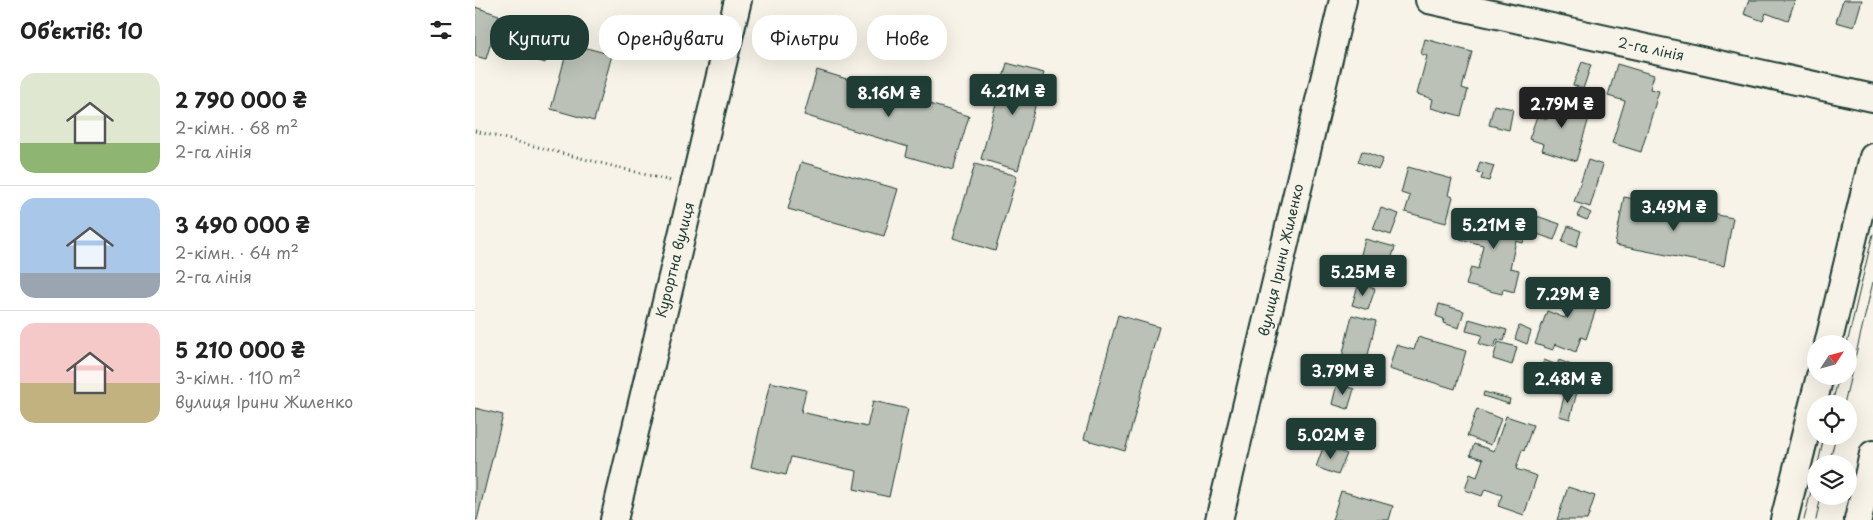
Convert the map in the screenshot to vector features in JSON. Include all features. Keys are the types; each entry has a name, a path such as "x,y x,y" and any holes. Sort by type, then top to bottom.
{"street":[{"name":"Курортна вулиця","path":"614,520 738,0"},
{"name":"вулиця Ірини Жиленко","path":"1219,520 1343,0"},
{"name":"2-га лінія","path":"1429,0 1873,98"},
{"path":"1830,335 1873,157"},
{"path":"1785,520 1818,385"},
{"path":"1858,520 1873,454"}],"path":[{"path":"475,131 693,186"}],"building":[{"path":"1749,0 1795,0 1788,21 1766,13 1763,21 1744,14"},
{"path":"1843,0 1862,0 1854,27 1836,22"},
{"path":"475,7 499,15 490,15 490,45 486,59 475,56"},
{"path":"1425,39 1472,52 1462,88 1468,90 1461,116 1431,108 1433,99 1417,94 1427,56 1421,54"},
{"path":"589,49 599,51 599,60 611,60 594,121 551,109 564,60 589,60"},
{"path":"1582,62 1591,65 1583,89 1573,85"},
{"path":"1007,63 1044,73 1018,170 981,159"},
{"path":"1617,64 1654,75 1650,89 1659,91 1641,152 1612,143 1625,101 1608,96"},
{"path":"817,70 969,116 953,170 906,156 908,147 804,115"},
{"path":"1556,95 1584,105 1581,115 1589,118 1576,161 1542,150 1544,144 1529,139 1537,116 1548,119"},
{"path":"1494,105 1513,109 1509,130 1489,125"},
{"path":"1362,151 1383,159 1378,170 1358,162"},
{"path":"1588,160 1603,165 1590,207 1574,202"},
{"path":"801,162 898,189 884,236 788,209"},
{"path":"1480,162 1494,166 1489,181 1481,179 1483,174 1477,172"},
{"path":"975,164 1017,176 995,251 953,238"},
{"path":"1408,167 1452,179 1448,195 1453,197 1446,223 1405,212 1410,196 1401,193"},
{"path":"1624,197 1733,218 1724,266 1615,245"},
{"path":"1381,208 1399,214 1391,235 1373,229"},
{"path":"1581,208 1591,213 1587,220 1577,216"},
{"path":"1476,209 1520,220 1519,225 1528,227 1523,243 1516,241 1510,268 1519,270 1514,292 1503,289 1502,294 1466,285 1471,267 1478,269 1483,245 1460,239 1467,213 1474,215"},
{"path":"1525,212 1560,224 1554,240 1529,231 1532,224 1522,221"},
{"path":"1568,226 1581,231 1576,247 1562,242"},
{"path":"1365,239 1395,247 1388,270 1359,262"},
{"path":"1560,281 1597,295 1593,308 1596,309 1586,339 1581,337 1576,352 1555,344 1553,350 1535,344 1547,311 1565,318 1568,310 1551,304"},
{"path":"1359,283 1375,289 1368,310 1352,305"},
{"path":"1439,304 1464,311 1459,328 1443,323 1444,319 1436,316"},
{"path":"1118,315 1159,327 1125,451 1084,439"},
{"path":"1352,315 1376,321 1364,372 1340,366"},
{"path":"1469,319 1507,330 1504,341 1497,339 1494,348 1479,344 1482,335 1466,331"},
{"path":"1519,326 1531,331 1527,344 1515,339"},
{"path":"1418,337 1466,351 1455,389 1389,369 1396,345 1414,350"},
{"path":"1498,342 1517,347 1512,365 1493,359"},
{"path":"1544,360 1557,365 1559,360 1571,365 1561,394 1535,384"},
{"path":"770,382 806,390 801,412 867,427 873,401 908,409 889,497 854,489 857,471 791,457 786,475 751,467"},
{"path":"1337,384 1354,389 1348,409 1332,404"},
{"path":"1566,389 1577,392 1570,419 1559,416"},
{"path":"1484,392 1510,399 1509,404 1483,396"},
{"path":"475,408 503,415 477,520 475,520"},
{"path":"1477,409 1501,419 1491,445 1467,436"},
{"path":"1506,416 1533,425 1516,469 1537,476 1524,515 1498,506 1502,495 1485,489 1482,496 1465,490 1470,474 1477,477 1483,459 1470,455 1474,444 1494,451"},
{"path":"1324,445 1347,454 1338,475 1316,467"},
{"path":"1568,487 1595,496 1587,520 1557,520"},
{"path":"1341,491 1393,506 1389,520 1332,520"}],"tram line":[{"path":"1849,335 1873,234"},
{"path":"1846,395 1873,282"},
{"path":"1834,395 1837,385"},
{"path":"1820,455 1822,445"},
{"path":"1831,455 1834,445"},
{"path":"1804,520 1808,505"},
{"path":"1816,520 1819,505"}]}
